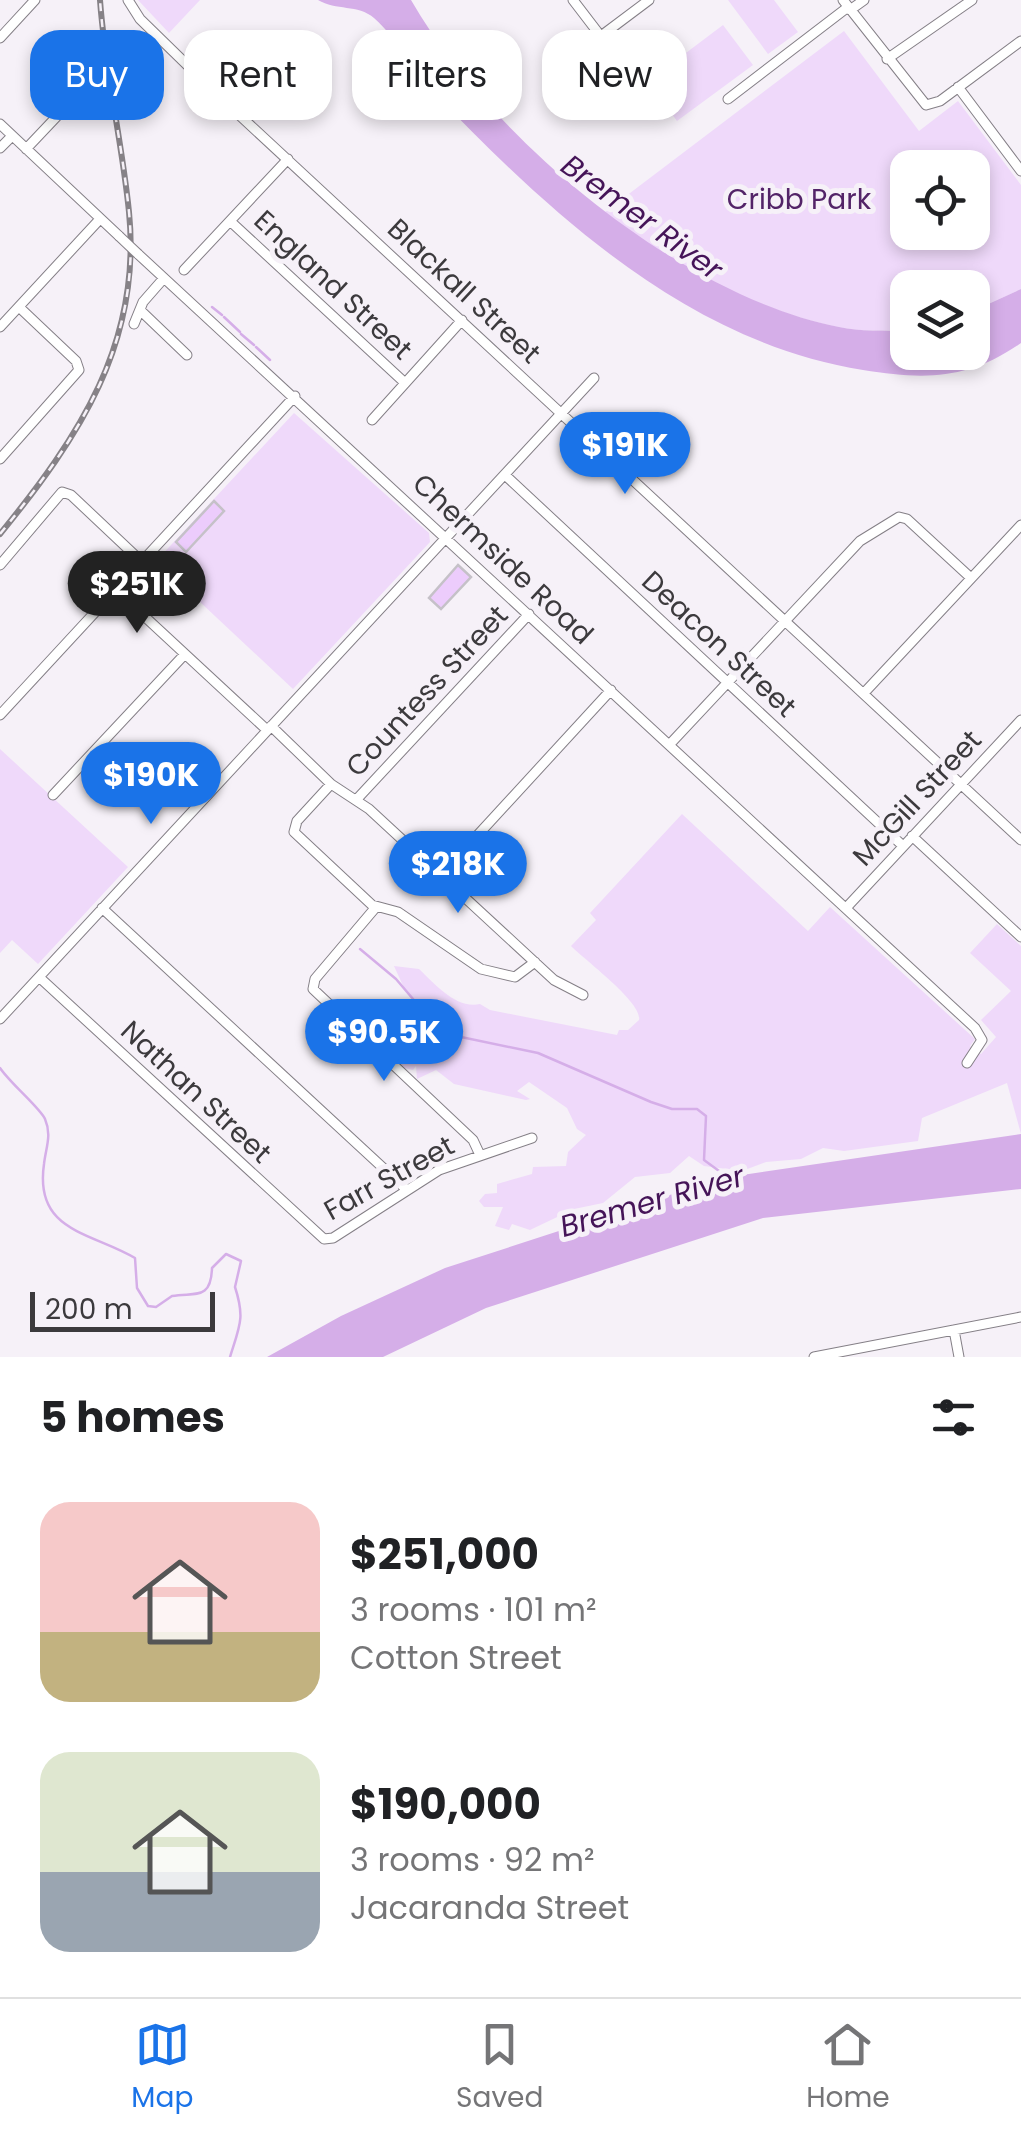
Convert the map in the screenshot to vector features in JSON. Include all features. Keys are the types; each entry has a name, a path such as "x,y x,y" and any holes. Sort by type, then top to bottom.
{"street":[{"path":"0,38 35,0"},
{"name":"Blackall Street","path":"128,0 140,19 288,159 1021,840"},
{"path":"573,0 596,30"},
{"path":"609,30 649,0"},
{"path":"728,99 847,5 864,0"},
{"path":"888,59 972,0"},
{"path":"847,5 926,105 958,88 1021,41"},
{"path":"958,88 1021,172"},
{"path":"26,150 54,120"},
{"name":"Chermside Road","path":"0,124 975,1028 982,1040 968,1063"},
{"path":"0,148 12,136"},
{"path":"184,270 288,159"},
{"path":"0,327 100,219"},
{"name":"England Street","path":"230,221 404,382"},
{"path":"134,324 164,278"},
{"path":"0,459 79,370 76,361 19,306"},
{"path":"140,310 186,355"},
{"path":"372,420 462,320"},
{"path":"0,1019 594,378"},
{"path":"0,715 295,396"},
{"name":"Deacon Street","path":"504,475 903,846"},
{"path":"0,565 62,492 142,562"},
{"path":"670,744 865,536 902,516 971,578"},
{"path":"864,694 1021,525"},
{"path":"116,590 332,784 357,799 557,982 583,995"},
{"name":"Countess Street","path":"357,799 529,614"},
{"path":"53,796 184,654"},
{"path":"441,874 612,690"},
{"name":"McGill Street","path":"846,908 1021,720"},
{"path":"332,784 294,830 376,907 398,912 484,970 515,977 535,962"},
{"path":"912,836 1021,937"},
{"path":"376,907 315,979 313,989 474,1140 480,1154"},
{"path":"102,908 407,1190"},
{"name":"Nathan Street","path":"39,977 324,1239"},
{"name":"Farr Street","path":"324,1239 332,1238 439,1170 532,1138"},
{"path":"814,1357 1021,1317"},
{"path":"954,1330 959,1357"}],"green space":[{"path":"138,0 200,0 169,33"},
{"path":"728,0 774,0 798,32 768,54"},
{"path":"723,25 753,65 687,114 687,52"},
{"name":"Cribb Park","path":"844,31 919,131 958,101 1021,185 1021,289 990,303 990,270 890,270 890,331 846,329 746,298 685,267 605,212"},
{"path":"294,413 429,533 430,542 293,689 184,587 171,600 144,574"},
{"path":"0,749 128,867 38,964 12,940 0,953"},
{"path":"682,814 808,931 830,907 975,1039 970,1046 981,1054 996,1037 981,1020 1011,991 970,953 997,924 1021,946 1021,1134 1007,1083 922,1118 918,1141 844,1151 823,1148 801,1159 766,1162 742,1171 704,1166 689,1156 670,1173 635,1177 603,1203 574,1209 530,1230 512,1224 509,1230 495,1226 503,1207 484,1207 479,1201 485,1194 497,1193 497,1184 532,1174 533,1167 566,1166 568,1152 586,1135 577,1129 567,1108 529,1082 517,1091 530,1099 526,1100 454,1084 436,1070 417,1079 416,1066 413,1070 404,1068 388,1051 389,1045 405,1056 404,1048 397,1043 410,1032 432,1052 433,1047 414,1029 419,1022 433,1020 438,1006 421,1005 405,990 394,966 419,969 463,1003 617,1035 619,1030 628,1030 639,1020 632,1003 571,946 596,920 590,913"}],"water":[{"name":"Bremer River","path":"318,0 411,0 431,30 385,30 368,14"},
{"name":"Bremer River","path":"460,120 504,120 595,204 716,282 778,310 839,327 890,331 890,370 964,370 926,376 863,370 800,355 739,332 628,268 528,186"},
{"name":"Bremer River","path":"1021,289 1021,343 990,361 990,303"},
{"name":"Bremer River","path":"1021,1134 1021,1189 763,1218 486,1308 383,1357 267,1357 341,1316 445,1268 722,1178"}],"building":[{"path":"214,501 224,511 186,552 176,542"},
{"path":"458,565 471,577 441,609 429,598"}],"waterway":[{"path":"212,307 222,315"},
{"path":"224,317 240,332"},
{"path":"241,334 254,345"},
{"path":"256,347 270,360"},
{"path":"360,949 396,979 442,1033 538,1053 651,1102 672,1109 697,1109 706,1116 704,1160 730,1179"},
{"path":"0,1068 45,1119 48,1136 43,1186 48,1204 69,1227 135,1258 137,1288 148,1306 156,1307 172,1296 205,1290 212,1268 226,1254 241,1261 235,1287 240,1322 230,1357"}],"railway":[{"path":"0,534 79,424 115,346 125,304 130,259 129,212 100,0"}]}
